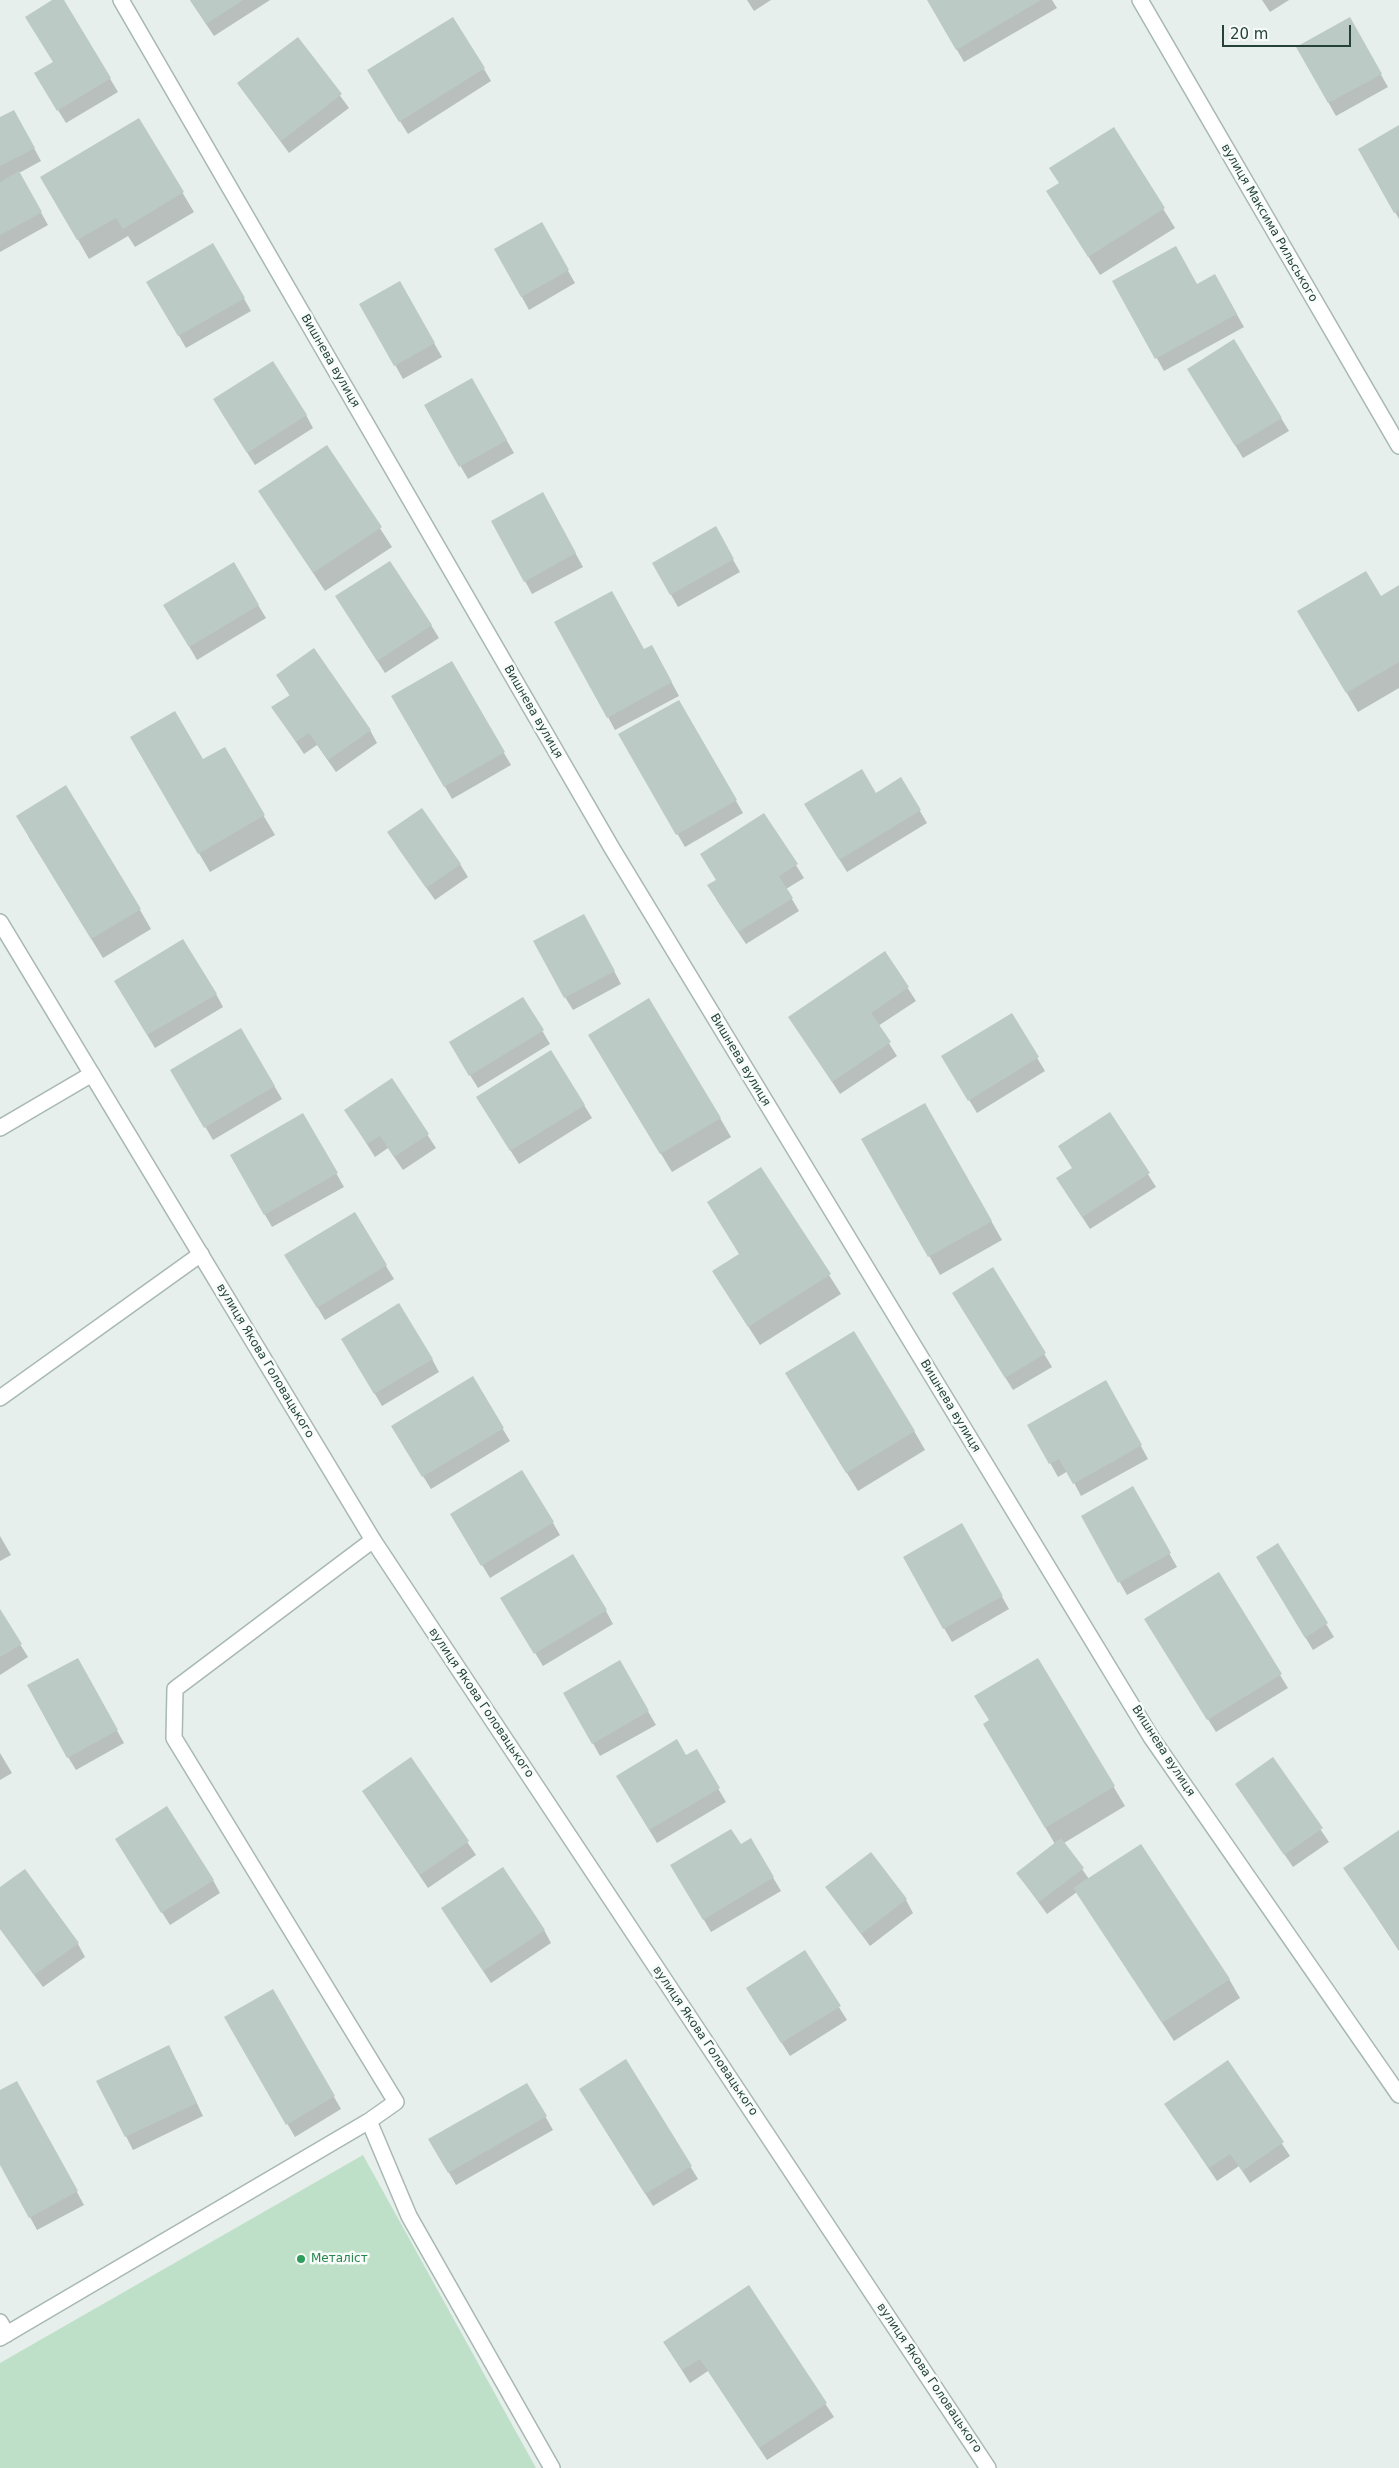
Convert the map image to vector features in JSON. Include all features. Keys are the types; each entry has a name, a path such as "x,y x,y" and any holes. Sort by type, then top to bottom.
{"street":[{"name":"Вишнева вулиця","path":"121,0 613,850 1146,1728 1399,2095"},
{"name":"вулиця Максима Рильського","path":"1140,0 1399,446"},
{"name":"вулиця Якова Головацького","path":"0,922 373,1540 988,2468"},
{"path":"0,1128 92,1074"},
{"path":"0,1398 201,1254"},
{"path":"2,2332 368,2121 396,2102 174,1738 175,1689 373,1540"},
{"path":"368,2121 409,2216 552,2468"}],"green space":[{"name":"Металіст","path":"363,2155 536,2468 0,2468 0,2363"}],"building":[{"path":"52,0 64,0 111,78 57,111 34,73 53,62 25,17"},
{"path":"190,0 243,0 206,24"},
{"path":"927,0 1041,0 956,50"},
{"path":"453,17 485,68 399,122 367,70"},
{"path":"1350,17 1382,74 1328,103 1296,47"},
{"path":"298,37 342,94 281,141 237,83"},
{"path":"14,110 35,148 0,166 0,117"},
{"path":"139,118 184,192 123,229 116,218 77,240 40,177"},
{"path":"1399,125 1399,210 1394,213 1358,149"},
{"path":"1114,127 1165,208 1088,257 1046,191 1059,183 1049,168"},
{"path":"19,171 42,212 0,235 0,182"},
{"path":"542,222 569,270 521,297 494,249"},
{"path":"213,243 245,298 178,336 146,282"},
{"path":"1176,246 1197,284 1215,274 1237,314 1155,359 1112,281"},
{"path":"400,281 435,343 394,366 359,304"},
{"path":"1234,339 1282,418 1235,446 1187,369"},
{"path":"273,361 307,415 247,453 213,399"},
{"path":"472,378 507,440 459,467 424,405"},
{"path":"327,445 382,527 313,573 258,491"},
{"path":"543,492 576,553 524,582 491,521"},
{"path":"716,526 734,559 670,595 652,563"},
{"path":"390,561 432,625 377,661 335,596"},
{"path":"234,562 259,605 189,647 163,605"},
{"path":"1366,571 1381,596 1399,585 1399,662 1346,693 1297,611"},
{"path":"612,591 644,649 652,645 672,682 607,718 554,622"},
{"path":"314,648 371,730 328,760 309,733 296,742 271,707 290,695 276,675"},
{"path":"452,661 505,752 444,787 391,696"},
{"path":"679,700 737,800 676,835 618,734"},
{"path":"175,711 203,759 225,747 265,815 198,854 130,737"},
{"path":"862,769 876,793 901,777 921,810 839,860 804,804"},
{"path":"66,785 141,909 91,939 16,816"},
{"path":"422,808 461,864 426,888 387,832"},
{"path":"764,813 798,864 779,876 793,898 738,932 707,885 716,880 700,854"},
{"path":"584,914 615,971 564,998 533,941"},
{"path":"183,939 217,994 147,1035 114,981"},
{"path":"885,951 909,987 871,1013 891,1042 832,1082 788,1017"},
{"path":"523,997 544,1030 469,1076 449,1042"},
{"path":"649,998 721,1118 660,1154 588,1035"},
{"path":"1012,1013 1039,1057 968,1101 941,1056"},
{"path":"241,1028 275,1086 204,1128 170,1070"},
{"path":"551,1050 585,1105 510,1151 476,1097"},
{"path":"392,1078 429,1134 394,1157 380,1136 367,1144 344,1110"},
{"path":"925,1103 992,1221 928,1257 861,1139"},
{"path":"1110,1112 1150,1173 1082,1217 1056,1178 1072,1168 1058,1146"},
{"path":"303,1113 338,1173 264,1215 230,1155"},
{"path":"761,1167 831,1274 748,1327 712,1271 739,1254 707,1202"},
{"path":"355,1212 387,1265 317,1308 284,1255"},
{"path":"993,1267 1046,1353 1005,1378 952,1293"},
{"path":"399,1303 433,1359 374,1394 341,1339"},
{"path":"854,1331 915,1431 846,1473 785,1373"},
{"path":"473,1376 504,1428 422,1477 391,1426"},
{"path":"1106,1380 1142,1445 1073,1484 1059,1459 1049,1464 1027,1425"},
{"path":"522,1470 554,1522 481,1566 450,1514"},
{"path":"1133,1486 1171,1553 1118,1583 1081,1516"},
{"path":"962,1523 1003,1596 943,1629 903,1557"},
{"path":"1278,1543 1328,1623 1305,1638 1256,1557"},
{"path":"573,1554 607,1610 534,1654 500,1598"},
{"path":"1219,1572 1282,1674 1207,1720 1144,1619"},
{"path":"0,1609 22,1644 0,1657"},
{"path":"78,1658 118,1730 67,1758 27,1685"},
{"path":"1038,1658 1115,1786 1045,1828 983,1724 989,1720 974,1696"},
{"path":"620,1660 649,1711 592,1744 563,1693"},
{"path":"677,1739 686,1755 697,1749 720,1788 649,1830 616,1776"},
{"path":"411,1757 469,1841 420,1875 362,1791"},
{"path":"1273,1757 1323,1828 1284,1855 1235,1784"},
{"path":"167,1806 214,1880 161,1913 115,1839"},
{"path":"731,1829 741,1844 751,1838 774,1877 703,1920 670,1865"},
{"path":"1399,1830 1399,1949 1343,1868"},
{"path":"1061,1838 1084,1868 1039,1902 1016,1873"},
{"path":"1141,1844 1230,1979 1162,2023 1073,1888"},
{"path":"871,1852 907,1899 861,1934 825,1887"},
{"path":"503,1867 545,1930 483,1971 441,1908"},
{"path":"25,1869 79,1943 34,1975 0,1928 0,1887"},
{"path":"805,1950 841,2006 781,2043 746,1988"},
{"path":"273,1989 335,2096 286,2125 224,2017"},
{"path":"169,2045 197,2103 125,2137 96,2081"},
{"path":"626,2059 692,2166 645,2194 579,2089"},
{"path":"1228,2060 1284,2142 1242,2171 1230,2154 1209,2168 1164,2104"},
{"path":"17,2081 78,2191 29,2218 0,2165 0,2090"},
{"path":"527,2083 547,2116 448,2173 428,2139"},
{"path":"749,2285 827,2403 759,2448 700,2359 682,2370 663,2342"}],"place":[{"name":"Металіст","path":"301,2259"}]}
